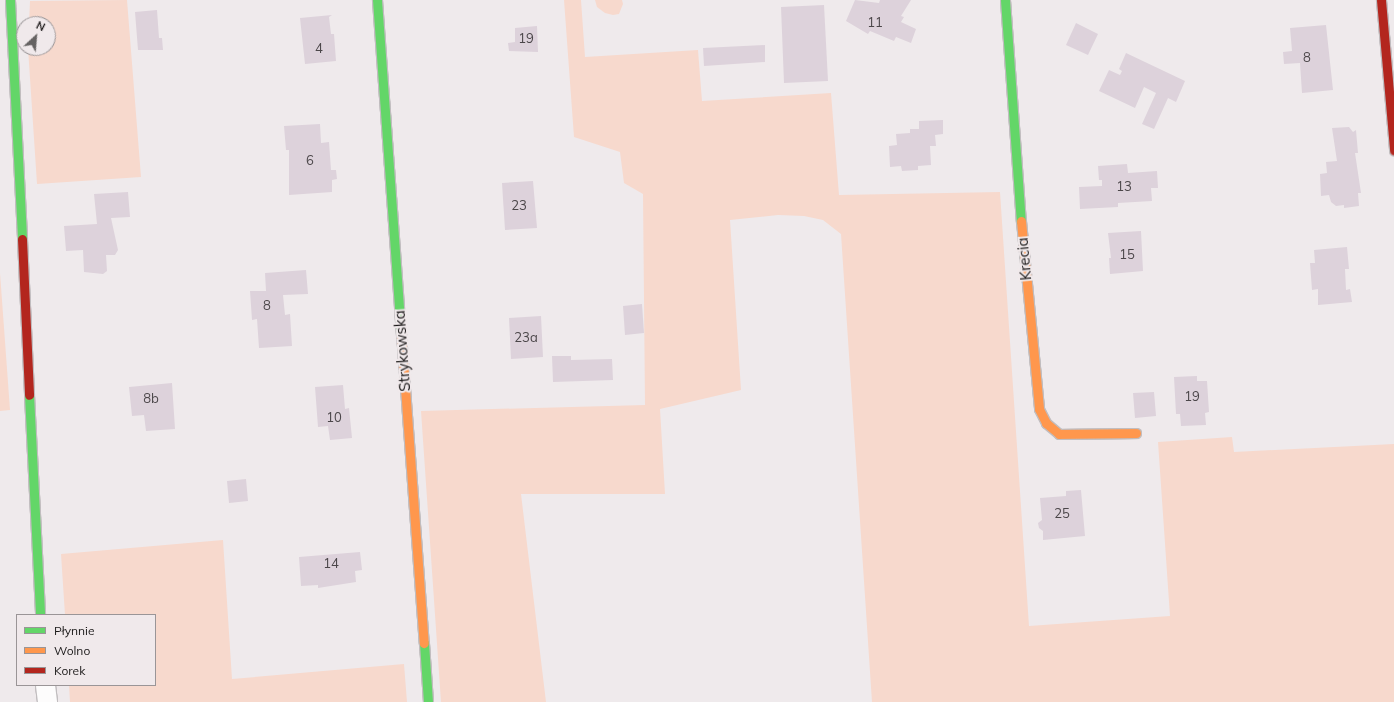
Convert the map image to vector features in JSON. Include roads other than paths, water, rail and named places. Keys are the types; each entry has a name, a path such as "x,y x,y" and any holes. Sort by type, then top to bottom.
{"street":[{"path":"10,0 40,614"},
{"name":"Strykowska","path":"377,0 428,702"},
{"name":"Krecia","path":"1005,0 1024,267 1039,409 1046,423 1060,434 1136,433"},
{"path":"1381,0 1394,150"},
{"path":"45,686 47,702"}]}
